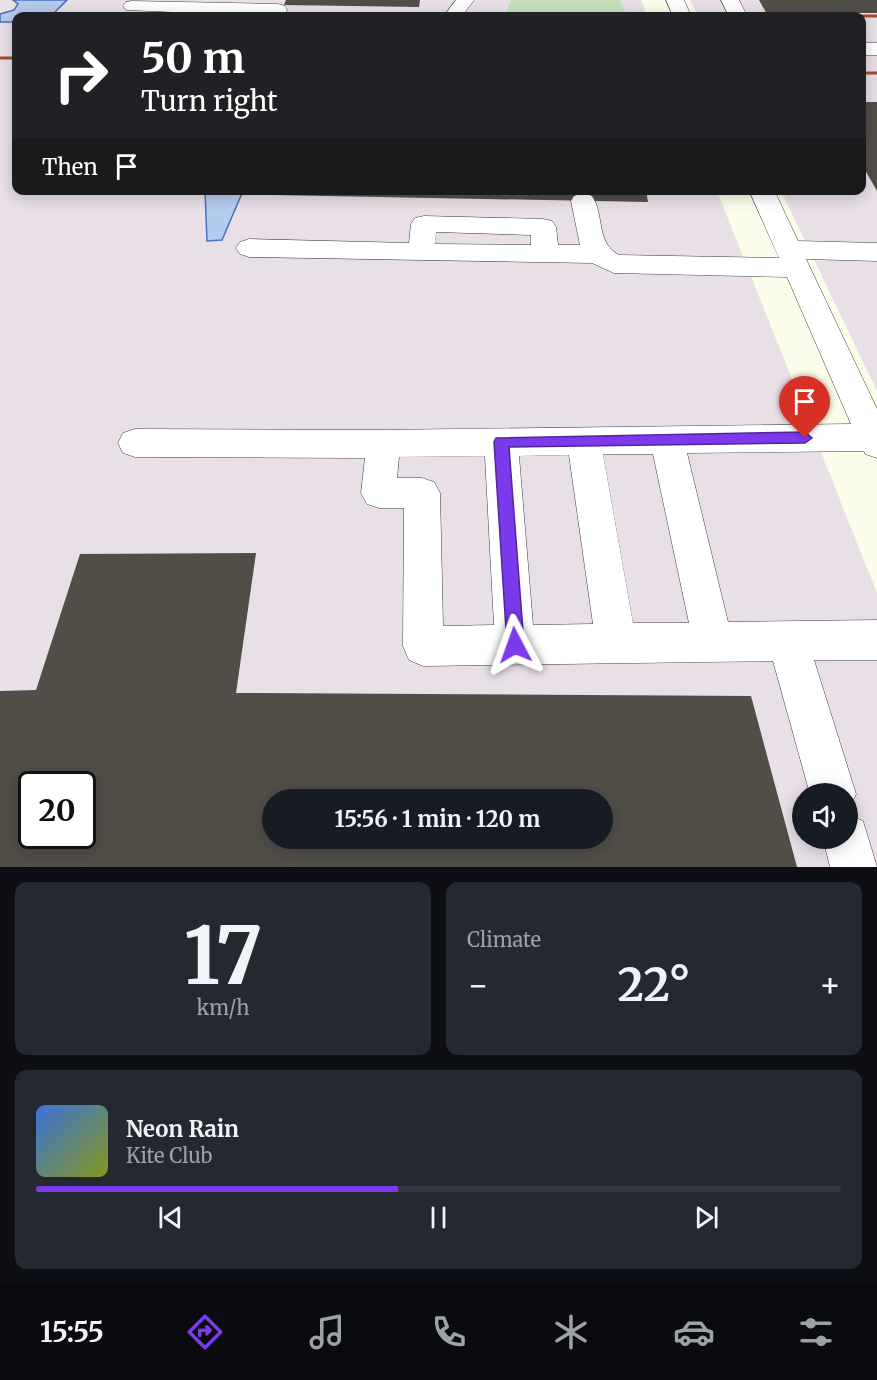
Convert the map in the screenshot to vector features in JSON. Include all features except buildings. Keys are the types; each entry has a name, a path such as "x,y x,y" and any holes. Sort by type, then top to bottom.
{"street":[{"path":"132,6 278,10 277,12"},
{"path":"135,443 383,444 875,440 863,383 793,259 763,195"},
{"path":"583,201 596,254"},
{"path":"249,249 596,254 614,264 793,259 877,252"},
{"path":"666,440 713,642"},
{"path":"584,441 616,643"},
{"path":"501,442 515,645"},
{"path":"383,444 379,493 422,494 423,646 877,640"},
{"path":"788,641 830,783"},
{"path":"849,849 854,867"}],"shaded area":[{"path":"0,0 641,0 646,12 12,12 12,195 719,195 877,593 877,867 0,867"},
{"path":"690,0 877,0 877,391 783,195 866,195 866,12 696,12"}],"green space":[{"path":"511,0 620,0 625,12 506,12"}],"water":[{"path":"13,0 67,0 55,12 12,12 12,22 0,22 0,14 14,10 18,4"},
{"path":"205,195 241,195 222,240 207,241"}],"railway":[{"path":"866,16 877,16"},
{"path":"0,58 12,58"},
{"path":"866,73 877,73"}],"route":[{"path":"515,645 501,442 805,438"}]}
